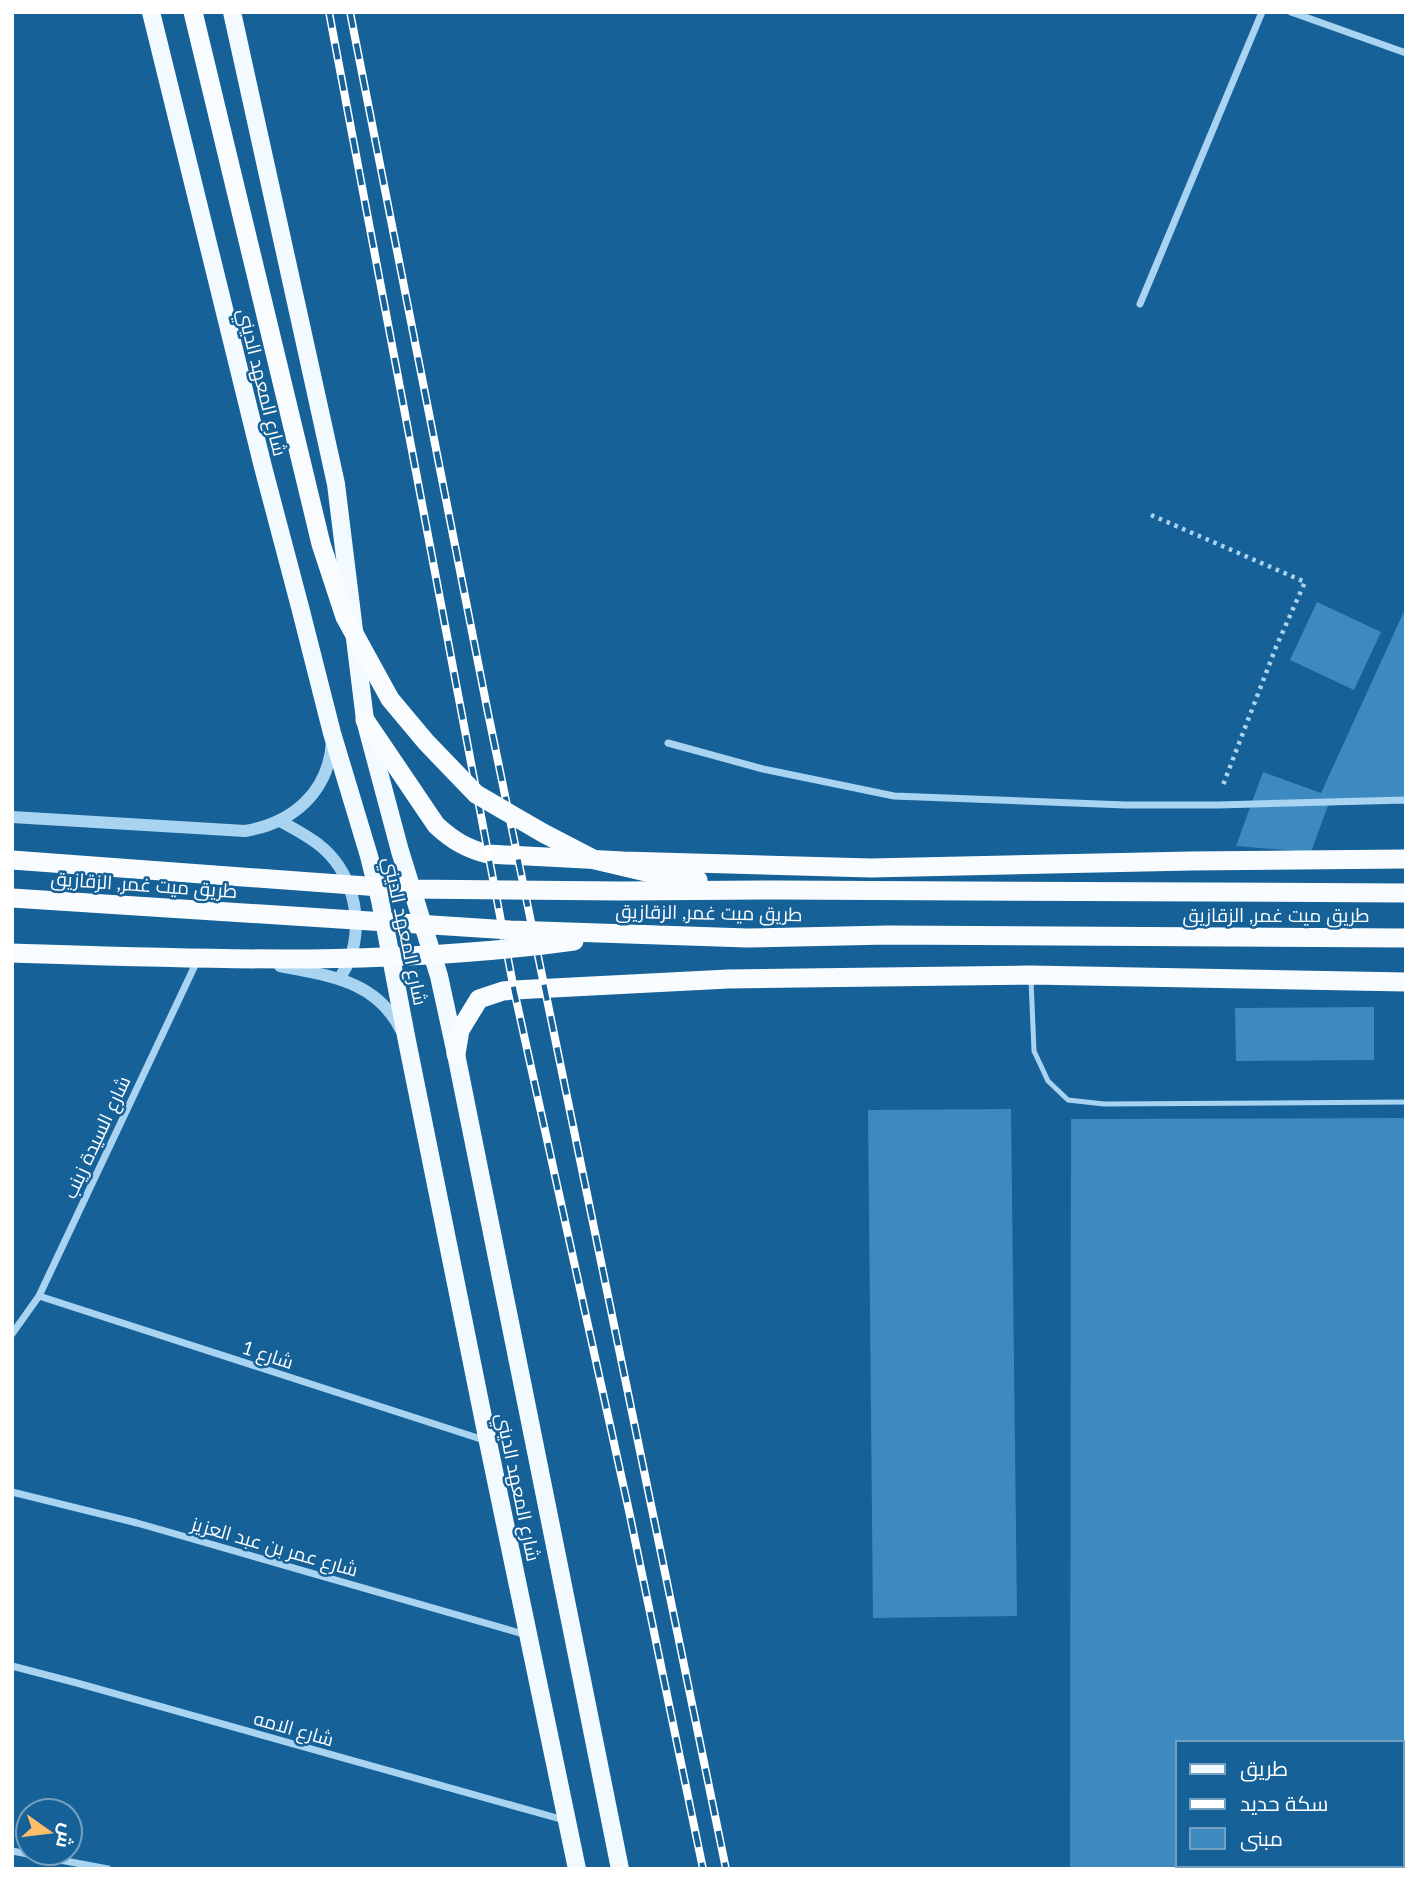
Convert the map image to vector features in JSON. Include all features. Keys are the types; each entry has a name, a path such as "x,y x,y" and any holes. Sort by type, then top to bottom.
{"highway":[{"path":"193,12 321,544 345,617 390,699 426,742 476,794 595,860 663,876 776,890"},
{"path":"365,720 436,825 460,844 488,854 649,862 871,868 1406,859"},
{"name":"طريق ميت غمر, الزقازيق","path":"12,860 407,889 1406,893"},
{"name":"طريق ميت غمر, الزقازيق","path":"12,898 510,930 747,937 902,935 1406,938"},
{"path":"12,953 229,960 333,960 516,949 626,933"},
{"path":"456,1054 460,1030 479,999 503,991 728,979 1030,975 1406,982"}],"main road":[{"name":"شارع المعهد الديني","path":"151,12 262,467 332,733 375,878 577,1869"},
{"name":"شارع المعهد الديني","path":"232,12 337,484 365,720 400,851 439,976 620,1869"}],"street":[{"path":"1140,304 1262,12"},
{"path":"1292,12 1406,53"},
{"path":"12,817 244,831 262,828 300,808 316,790 327,769 332,733"},
{"path":"667,743 763,769 894,796 1125,805 1406,800"},
{"path":"279,821 319,845 334,860 353,897 355,939 350,960 340,978"},
{"path":"12,953 202,949 340,978 357,985 386,1008 407,1041"},
{"name":"شارع السيدة زينب","path":"12,1334 39,1296 202,949"},
{"name":"شارع 1","path":"39,1296 488,1442"},
{"name":"شارع عمر بن عبد العزيز","path":"12,1492 137,1523 528,1636"},
{"name":"شارع الامه","path":"12,1666 567,1821"},
{"path":"12,1851 108,1869"}],"lane":[{"path":"1030,975 1034,1051 1048,1081 1068,1100 1104,1104 1406,1102"}],"path":[{"path":"1151,515 1305,582 1276,647 1216,805"}],"building":[{"path":"1317,602 1381,632 1354,690 1290,660"},
{"path":"1406,607 1406,804 1330,800 1311,852 1236,846 1263,772 1321,793"},
{"path":"1374,1007 1374,1060 1236,1061 1235,1008"},
{"path":"1011,1109 1017,1616 873,1618 868,1110"},
{"path":"1406,1118 1406,1869 1070,1869 1071,1119"}],"railway":[{"path":"329,12 514,990 629,1511 703,1869"},
{"path":"350,12 487,708 726,1869"}]}
